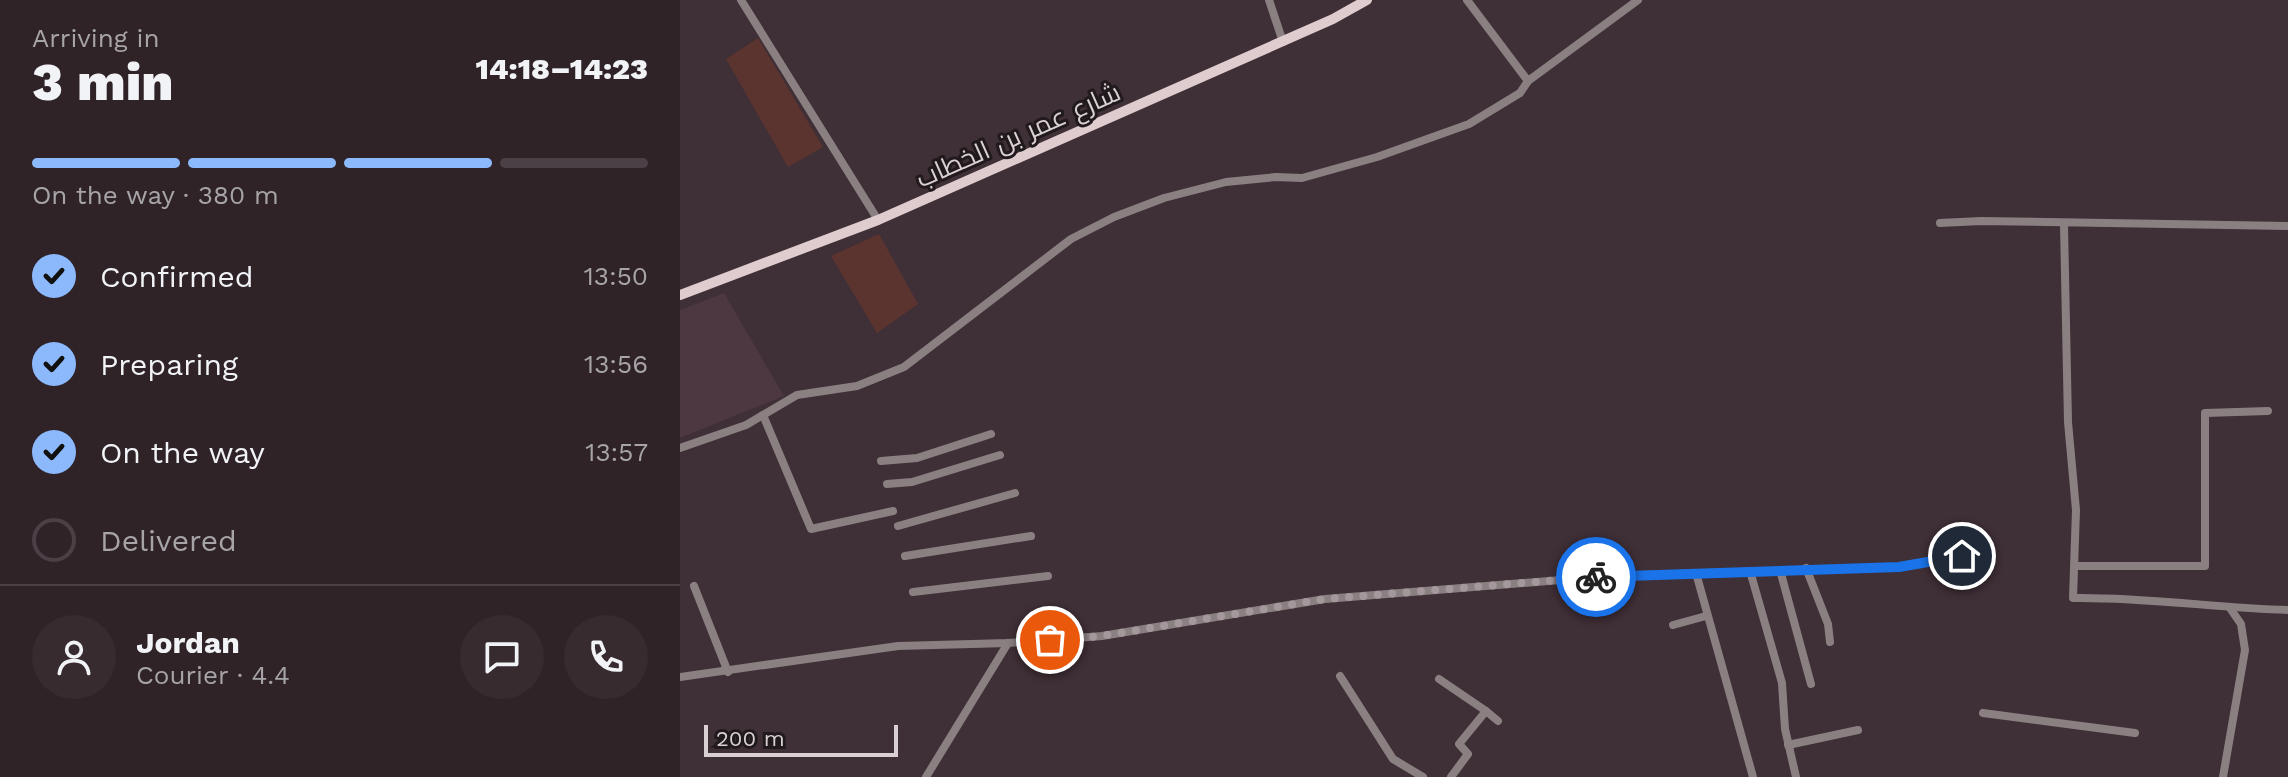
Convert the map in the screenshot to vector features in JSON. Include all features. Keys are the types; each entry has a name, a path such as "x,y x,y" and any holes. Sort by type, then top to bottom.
{"main road":[{"name":"شارع عمر بن الخطاب","path":"680,295 878,220 1283,42 1367,0"}],"street":[{"path":"741,0 878,220"},
{"path":"1269,0 1283,42"},
{"path":"1467,0 1528,81"},
{"path":"680,448 746,425 797,395 857,386 904,367 1071,239 1114,217 1164,198 1226,182 1302,178 1377,157 1469,124 1520,93 1528,81 1638,0"},
{"path":"1940,223 2288,226"},
{"path":"2064,225 2068,422 2076,510 2077,566 2073,598 2197,602 2230,608 2288,610"},
{"path":"2077,566 2205,566 2205,413 2268,411"},
{"path":"763,415 811,529 893,511"},
{"path":"881,461 917,458 991,434"},
{"path":"887,484 912,482 1000,455"},
{"path":"898,526 1015,493"},
{"path":"905,556 1031,536"},
{"path":"680,677 898,646 1102,636 1325,599 1611,576 1899,567 1962,556"},
{"path":"1806,568 1828,624 1830,642"},
{"path":"1780,570 1811,684"},
{"path":"1750,571 1782,683 1788,745 1796,777"},
{"path":"1696,573 1753,777"},
{"path":"913,592 1048,576"},
{"path":"694,586 728,672"},
{"path":"2223,777 2245,650 2241,624 2230,608"},
{"path":"1673,625 1706,616"},
{"path":"926,777 1008,643"},
{"path":"1340,676 1393,759 1423,777"},
{"path":"1439,679 1498,721"},
{"path":"1451,777 1468,754 1459,744 1486,711"},
{"path":"1983,713 2135,733"},
{"path":"1788,745 1858,730"}],"shaded area":[{"path":"758,38 823,147 788,167 726,59"},
{"path":"879,234 918,304 877,333 831,256"},
{"path":"724,293 784,396 680,438 680,310"}],"way so far":[{"path":"1050,640 1102,636 1325,599 1596,577"}],"route":[{"path":"1596,577 1899,567 1962,556"}]}
